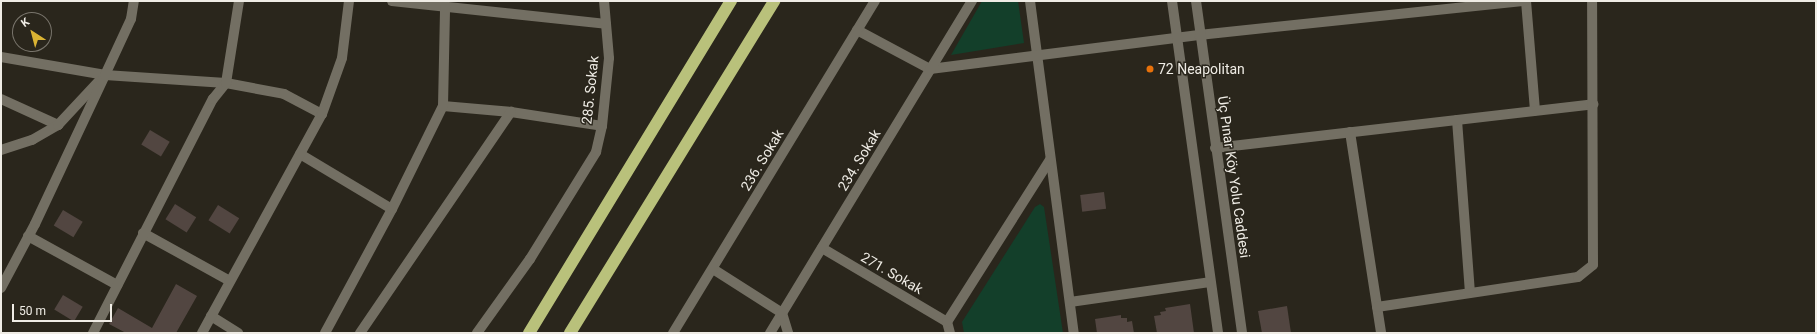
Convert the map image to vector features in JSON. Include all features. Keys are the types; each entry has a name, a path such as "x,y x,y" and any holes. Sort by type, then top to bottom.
{"highway":[{"path":"529,333 731,1"},
{"path":"570,333 774,1"}],"street":[{"path":"1,288 28,236 131,19 134,1"},
{"path":"93,333 213,99 226,83 238,1"},
{"path":"202,333 322,114 342,58 349,1"},
{"path":"392,1 445,7 479,5 606,24"},
{"name":"285. Sokak","path":"477,333 530,259 596,152 602,126 609,58 604,1"},
{"name":"236. Sokak","path":"673,333 875,1"},
{"name":"234. Sokak","path":"770,333 972,1"},
{"path":"1030,1 1074,333"},
{"path":"1172,1 1218,333"},
{"name":"Üç Pınar Köy Yolu Caddesi","path":"1196,1 1199,35 1242,333"},
{"path":"857,30 930,69 1036,54 1199,35 1526,1 1535,111"},
{"path":"1377,307 1578,277 1593,265 1592,1"},
{"path":"325,333 392,209 443,106 445,7"},
{"path":"1,57 105,75 226,83 284,94 322,114"},
{"path":"1,150 32,140 58,125 105,75"},
{"path":"1,99 58,125"},
{"path":"1215,148 1593,104"},
{"path":"443,106 511,112 602,126"},
{"path":"360,333 511,112"},
{"path":"1457,120 1470,293"},
{"path":"1350,132 1381,333"},
{"path":"300,154 392,209"},
{"path":"950,333 948,322 1050,160"},
{"path":"143,233 230,281"},
{"path":"28,236 117,285"},
{"name":"271. Sokak","path":"822,248 948,322"},
{"path":"713,269 782,313 788,333"},
{"path":"1070,302 1210,282"},
{"path":"211,316 238,333"}],"green space":[{"path":"982,1 1018,1 1024,43 951,55"},
{"path":"1040,204 1044,207 1063,333 964,333 962,322 1035,207"}],"building":[{"path":"150,130 170,142 161,156 141,145"},
{"path":"1104,192 1106,209 1082,212 1080,195"},
{"path":"175,204 196,217 187,233 165,219"},
{"path":"218,205 239,218 230,234 208,220"},
{"path":"63,210 83,222 73,237 54,225"},
{"path":"176,284 197,296 176,333 126,333 109,324 118,308 152,328"},
{"path":"63,295 83,307 74,321 54,310"},
{"path":"1190,304 1194,333 1157,333 1154,316 1161,315 1160,312 1166,311 1165,308"},
{"path":"1287,306 1291,333 1262,333 1258,311"},
{"path":"1121,315 1121,318 1127,318 1127,322 1132,321 1134,333 1097,333 1095,319"}],"place":[{"name":"72 Neapolitan","path":"1150,69"}]}
